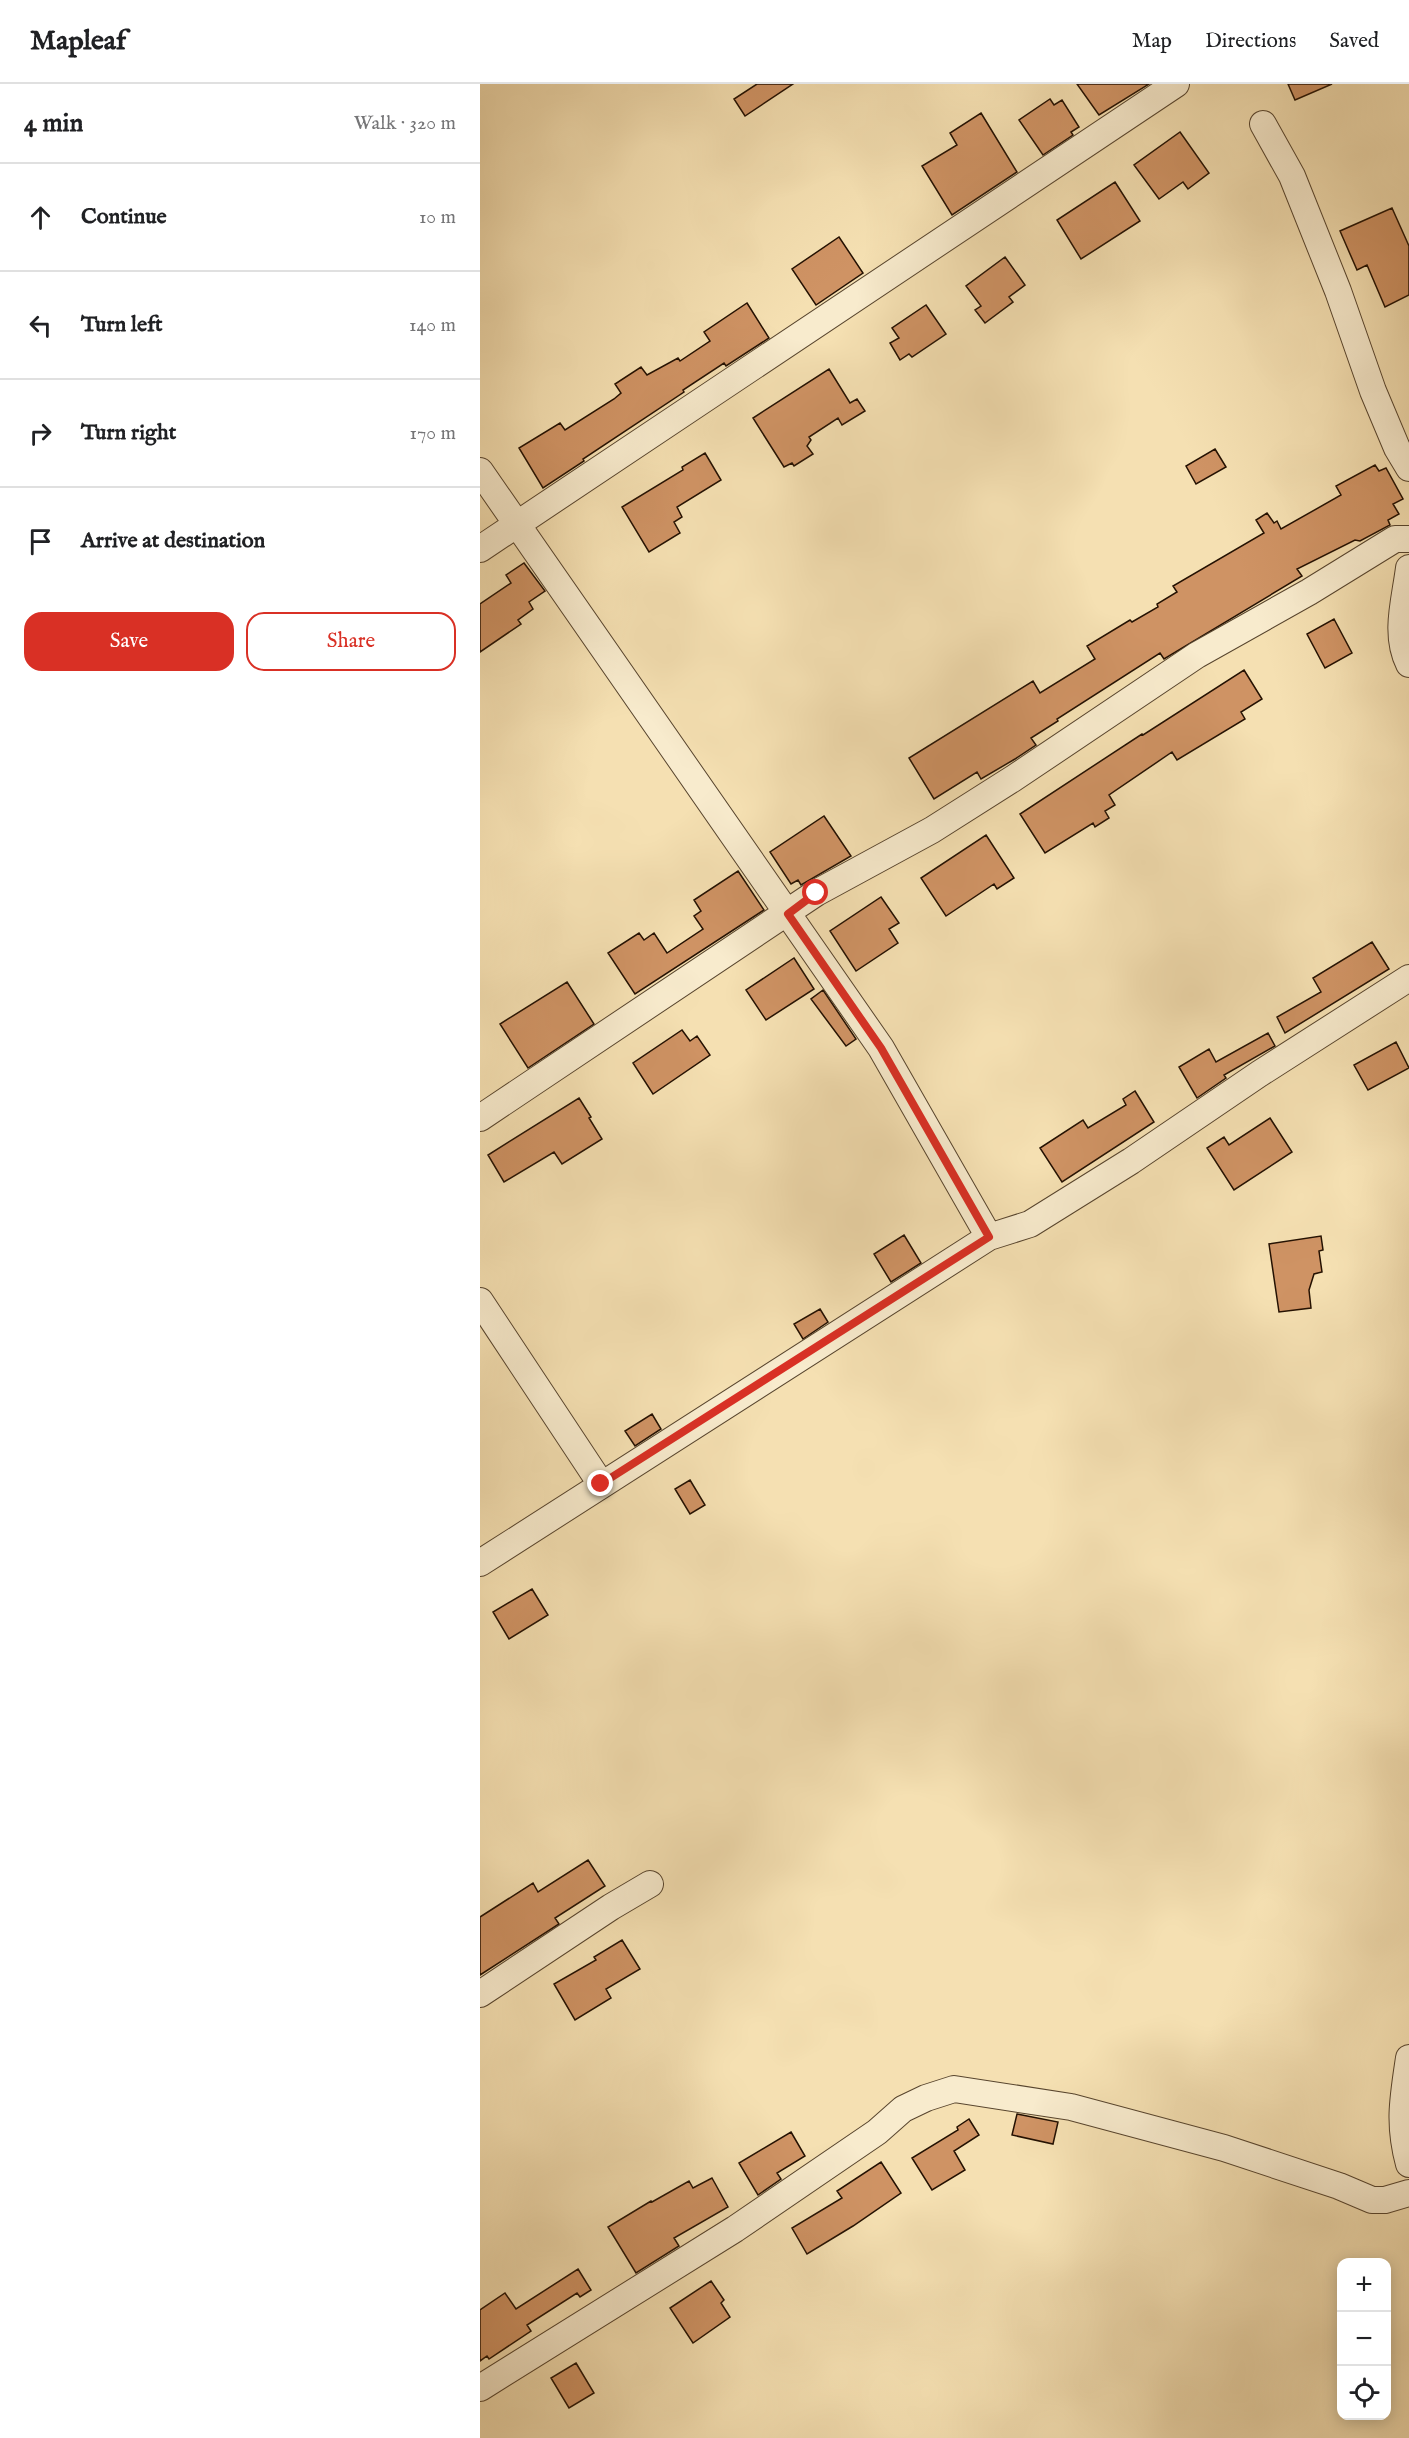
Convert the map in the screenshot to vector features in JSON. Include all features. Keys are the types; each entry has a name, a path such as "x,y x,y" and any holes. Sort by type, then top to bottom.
{"street":[{"path":"480,549 1176,84"},
{"path":"1263,124 1292,176 1338,291 1376,399 1397,448 1409,468"},
{"path":"480,471 881,1048 989,1237"},
{"path":"480,1118 788,914 816,893 932,830 1005,784 1197,655 1404,539"},
{"path":"1409,568 1401,632 1403,648 1409,664"},
{"path":"480,1563 989,1237 1030,1224 1131,1161 1259,1074 1409,978"},
{"path":"480,1301 601,1484"},
{"path":"480,1994 611,1907 650,1884"},
{"path":"1409,2058 1402,2107 1402,2138 1409,2164"},
{"path":"480,2388 735,2229 877,2132 903,2109 926,2098 954,2090 1071,2107 1224,2148 1339,2186 1372,2200 1385,2200 1409,2193"}],"building":[{"path":"757,84 793,84 745,116 734,99"},
{"path":"1077,84 1149,84 1099,115"},
{"path":"1288,84 1332,84 1295,100"},
{"path":"1050,99 1054,105 1062,100 1079,127 1071,132 1073,135 1043,155 1019,120"},
{"path":"981,113 1017,172 952,215 922,166 957,145 950,133"},
{"path":"1180,132 1209,173 1188,189 1183,182 1159,199 1134,165"},
{"path":"1115,182 1140,221 1081,259 1057,220"},
{"path":"1392,208 1409,246 1409,295 1385,307 1367,265 1357,270 1340,231"},
{"path":"839,237 863,273 816,305 792,269"},
{"path":"1005,257 1025,285 1009,297 1013,302 985,323 975,310 981,306 966,286"},
{"path":"747,303 769,338 726,366 724,363 683,390 684,392 543,488 519,448 560,423 565,430 614,399 621,393 615,384 641,367 647,375 678,358 680,361 710,341 704,332"},
{"path":"926,305 946,334 912,357 909,354 900,360 890,343 899,338 892,328"},
{"path":"829,369 850,403 857,399 865,411 842,425 838,418 809,437 811,440 807,446 813,454 794,466 792,463 784,467 753,418"},
{"path":"1215,449 1226,467 1196,484 1186,466"},
{"path":"705,453 721,480 677,507 682,517 674,522 680,533 649,552 622,507 683,470 682,467"},
{"path":"1375,465 1379,471 1386,468 1403,499 1393,504 1399,514 1388,520 1390,525 1297,569 1302,576 1164,659 1160,653 1057,719 1058,721 1031,738 1036,745 1015,759 981,779 977,772 934,799 909,758 1033,681 1040,693 1095,659 1087,646 1130,620 1132,622 1158,607 1157,604 1177,592 1173,586 1264,533 1256,520 1267,513 1274,523 1277,521 1281,529 1341,495 1336,486"},
{"path":"524,563 545,591 529,602 533,609 518,620 521,624 480,652 480,604 511,583 506,575"},
{"path":"1334,619 1352,653 1325,668 1307,634"},
{"path":"1244,670 1262,699 1241,712 1245,719 1177,760 1172,752 1109,795 1115,805 1105,811 1109,818 1095,827 1093,823 1045,853 1020,814"},
{"path":"824,816 851,856 801,885 798,880 791,884 770,852"},
{"path":"986,835 1014,878 997,889 994,884 946,916 921,878"},
{"path":"738,871 764,910 635,994 608,953 639,933 644,940 654,933 667,953 703,929 694,916 701,911 694,900"},
{"path":"881,897 899,923 889,929 898,943 856,971 830,931"},
{"path":"1372,942 1389,969 1285,1033 1277,1017 1321,992 1313,978"},
{"path":"794,958 814,989 766,1020 746,990"},
{"path":"567,982 594,1024 528,1068 500,1024"},
{"path":"823,990 856,1039 846,1046 811,999"},
{"path":"682,1030 690,1041 697,1036 710,1055 653,1094 633,1063"},
{"path":"1268,1033 1275,1046 1224,1075 1226,1078 1197,1098 1179,1067 1209,1049 1216,1062"},
{"path":"1396,1042 1409,1068 1368,1090 1354,1065"},
{"path":"1135,1091 1154,1122 1062,1182 1040,1148 1083,1120 1088,1128 1126,1105 1123,1099"},
{"path":"579,1098 602,1139 562,1164 554,1152 504,1182 488,1155"},
{"path":"1270,1118 1292,1152 1234,1190 1207,1148 1224,1137 1229,1145"},
{"path":"904,1235 921,1263 891,1282 874,1254"},
{"path":"1321,1236 1323,1250 1319,1251 1322,1272 1314,1274 1309,1290 1311,1308 1279,1312 1269,1244"},
{"path":"820,1309 828,1322 803,1339 794,1324"},
{"path":"652,1414 661,1429 635,1446 625,1431"},
{"path":"690,1480 705,1505 690,1514 675,1489"},
{"path":"532,1589 548,1615 509,1639 493,1612"},
{"path":"588,1860 605,1886 555,1918 559,1924 480,1975 480,1917 533,1883 538,1892"},
{"path":"622,1940 640,1969 606,1989 611,1998 575,2020 554,1984 596,1960 594,1957"},
{"path":"1017,2114 1058,2122 1053,2144 1012,2135"},
{"path":"969,2119 979,2135 954,2151 965,2170 932,2190 912,2158 958,2130 957,2127"},
{"path":"791,2132 805,2156 777,2173 781,2179 758,2195 739,2163"},
{"path":"881,2162 901,2193 807,2254 792,2228 842,2198 837,2191"},
{"path":"712,2178 728,2207 674,2238 679,2246 636,2273 608,2227 689,2181 693,2188"},
{"path":"578,2269 591,2290 580,2297 577,2293 527,2325 531,2331 489,2359 487,2356 480,2361 480,2310 505,2293 516,2309"},
{"path":"711,2281 724,2300 721,2303 730,2317 693,2343 670,2308"},
{"path":"576,2363 594,2393 569,2408 551,2378"}],"route":[{"path":"601,1484 989,1237 881,1048 788,914 816,893"}]}
